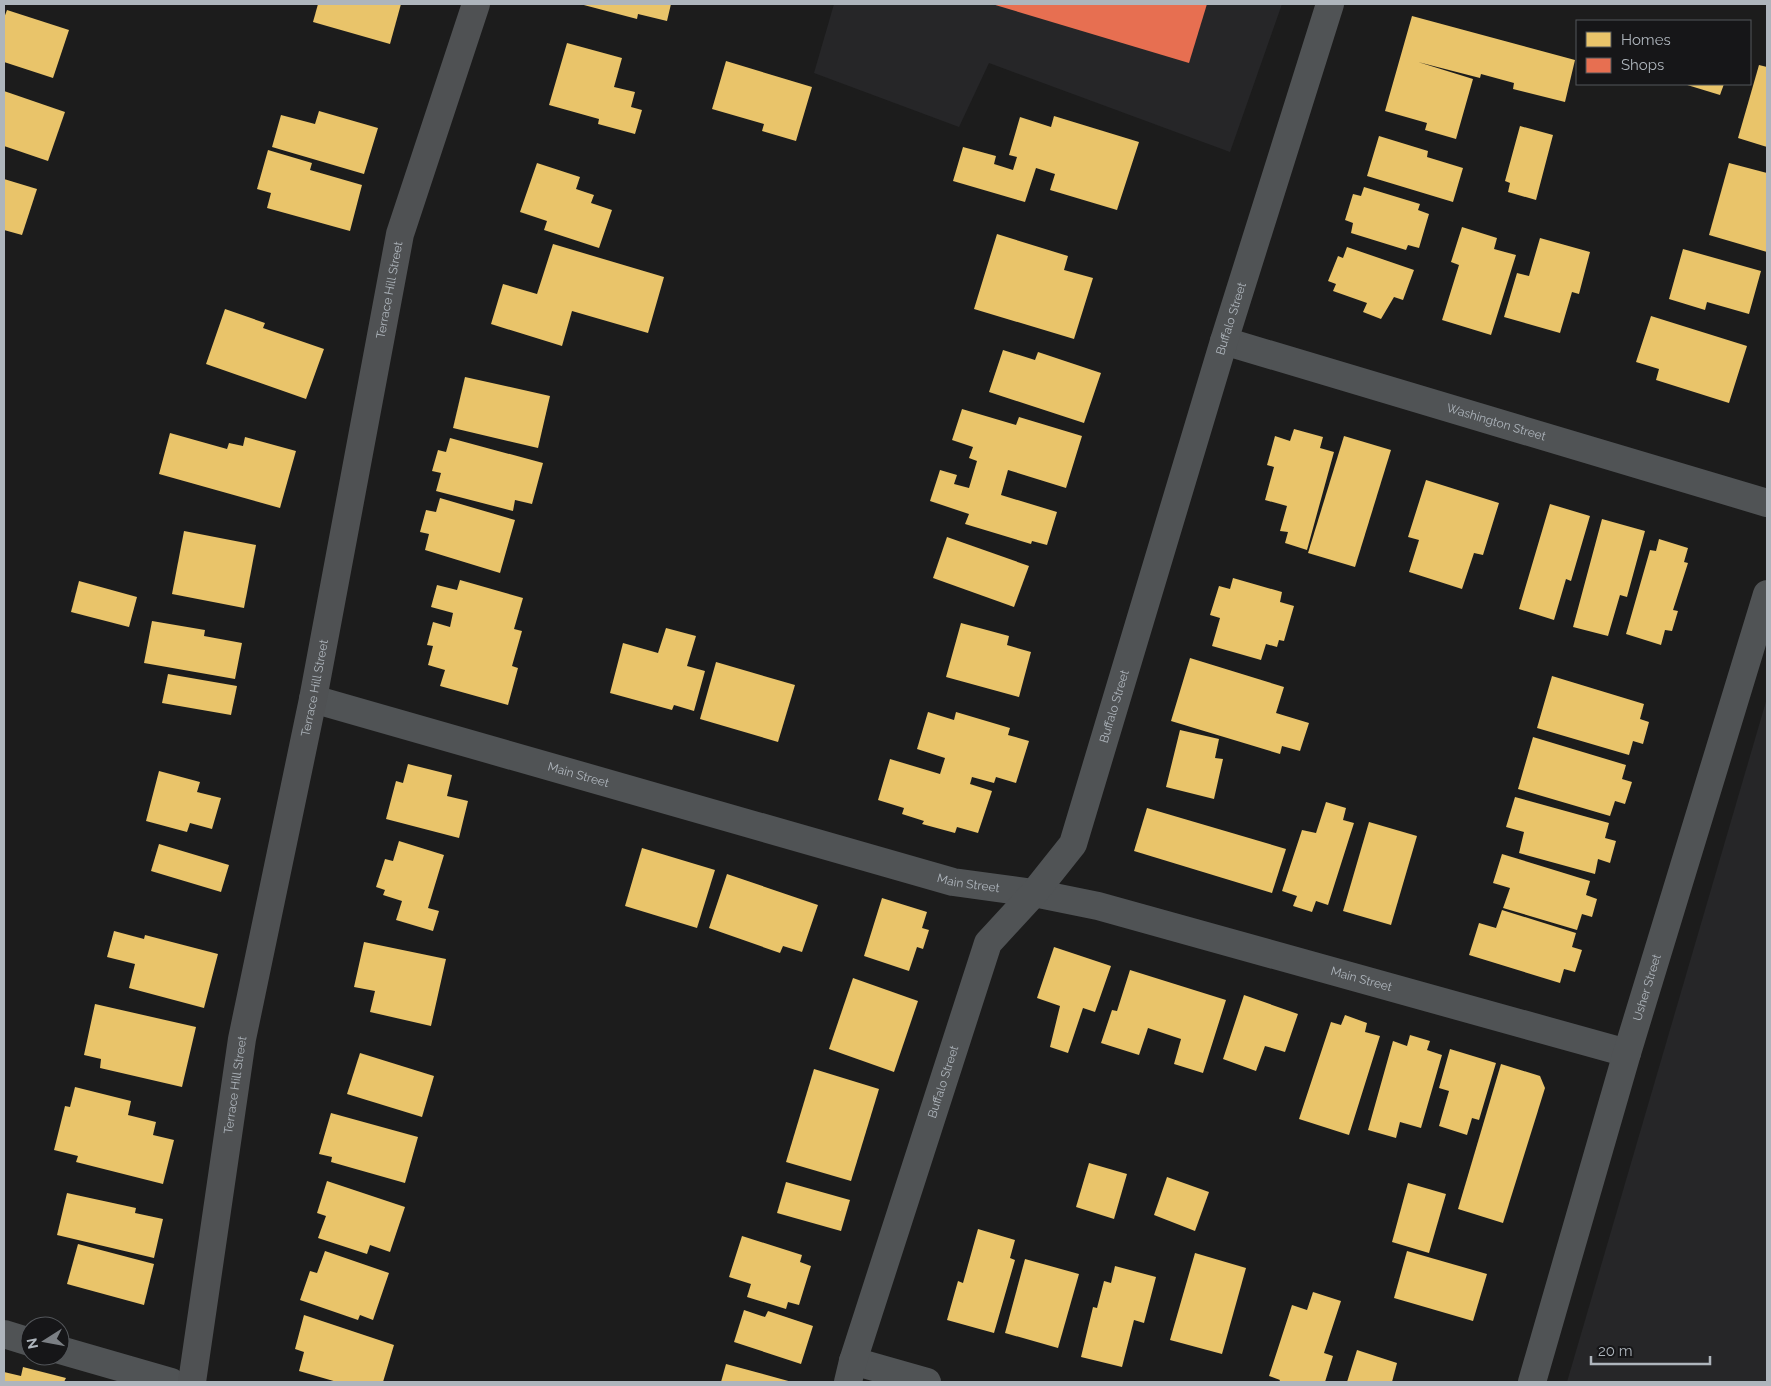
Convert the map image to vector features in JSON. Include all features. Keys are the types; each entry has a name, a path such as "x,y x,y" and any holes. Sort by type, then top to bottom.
{"street":[{"name":"Terrace Hill Street","path":"192,1382 242,1039 313,699 400,234 476,4"},
{"name":"Buffalo Street","path":"851,1371 988,943 1034,893 1073,844 1224,341 1330,4"},
{"name":"Washington Street","path":"1224,341 1767,503"},
{"name":"Usher Street","path":"1532,1382 1627,1053 1767,594"},
{"name":"Main Street","path":"313,699 953,882 1034,893 1098,906 1627,1053"},
{"path":"4,1334 20,1339"},
{"path":"70,1353 171,1382"},
{"path":"851,1371 927,1382"}],"shaded area":[{"path":"834,4 1282,4 1230,152 989,63 959,127 814,73"},
{"path":"1767,698 1767,1382 1567,1382"}],"building: Homes":[{"path":"318,4 401,4 390,44 313,22"},
{"path":"580,4 671,4 667,21 638,14 637,19"},
{"path":"7,10 69,30 53,78 4,62 4,18"},
{"path":"1412,16 1575,60 1565,102 1513,89 1514,83 1481,74 1480,78 1418,62 1473,79 1456,139 1425,130 1427,123 1385,111"},
{"path":"567,43 622,58 614,87 635,92 631,107 642,110 635,134 598,124 599,119 549,105"},
{"path":"726,61 812,87 796,141 762,131 764,124 712,109"},
{"path":"1759,65 1767,67 1767,147 1738,138"},
{"path":"1687,85 1724,85 1720,95"},
{"path":"4,91 65,112 48,161 4,146"},
{"path":"319,111 378,128 364,174 272,147 281,115 315,124"},
{"path":"1054,116 1139,142 1117,210 1050,190 1055,174 1036,168 1025,202 953,181 963,147 996,156 994,164 1013,170 1017,157 1009,155 1020,117 1051,127"},
{"path":"1520,126 1553,135 1536,200 1508,192 1510,183 1505,181"},
{"path":"1379,136 1428,151 1427,157 1463,168 1453,202 1367,176"},
{"path":"268,150 312,163 310,170 362,185 350,231 267,208 271,193 257,189"},
{"path":"537,163 580,177 576,189 594,195 591,203 612,210 599,248 544,230 547,221 520,212"},
{"path":"1729,163 1767,173 1767,252 1709,235"},
{"path":"4,179 37,189 22,235 4,230"},
{"path":"1364,187 1420,204 1418,210 1429,214 1419,248 1408,245 1406,250 1351,233 1353,223 1345,220 1353,194 1361,196"},
{"path":"1462,227 1497,238 1494,249 1516,255 1491,335 1442,320 1459,265 1451,262"},
{"path":"997,234 1068,256 1064,270 1093,278 1074,339 974,309"},
{"path":"1540,238 1590,252 1579,294 1572,292 1560,333 1504,317 1517,273 1529,276"},
{"path":"553,244 664,277 648,333 572,311 562,346 491,324 503,284 537,294"},
{"path":"1347,247 1414,270 1403,300 1394,297 1381,319 1363,312 1367,303 1333,291 1336,284 1328,281 1338,256 1343,258"},
{"path":"1683,249 1761,271 1749,314 1707,302 1705,310 1669,299"},
{"path":"225,309 265,323 263,328 324,349 306,399 206,364"},
{"path":"1651,316 1747,346 1729,403 1656,380 1659,369 1636,362"},
{"path":"1003,350 1035,360 1038,352 1101,373 1084,423 989,392"},
{"path":"465,377 550,396 538,448 453,428"},
{"path":"962,409 1016,425 1019,417 1082,436 1066,488 1008,470 1001,495 1057,512 1047,545 1032,541 1031,544 965,524 969,514 930,501 940,470 957,475 954,484 969,488 977,461 969,458 973,447 952,440"},
{"path":"1294,429 1323,437 1320,448 1334,452 1307,550 1285,543 1288,532 1280,531 1287,506 1265,500 1274,467 1267,465 1275,436 1290,441"},
{"path":"170,433 227,449 229,443 243,446 245,437 296,451 280,508 159,474"},
{"path":"1344,436 1391,450 1355,567 1308,553"},
{"path":"450,438 543,463 532,504 515,500 513,511 436,491 441,473 432,471 438,450 446,452"},
{"path":"1426,480 1499,503 1483,555 1474,553 1462,589 1409,572 1419,540 1408,537"},
{"path":"440,498 515,520 500,573 425,550 429,534 420,532 426,510 436,512"},
{"path":"1550,504 1590,516 1571,581 1566,579 1554,620 1519,609"},
{"path":"1602,519 1645,531 1627,597 1620,595 1608,636 1573,627"},
{"path":"184,531 256,545 244,608 172,594"},
{"path":"947,537 1029,566 1014,607 933,578"},
{"path":"1659,539 1688,548 1684,562 1688,563 1673,610 1678,611 1672,631 1665,630 1661,645 1626,634 1650,550 1656,551"},
{"path":"1233,578 1282,592 1280,602 1294,606 1284,641 1279,640 1277,647 1266,644 1261,660 1212,646 1220,618 1210,615 1219,586 1230,589"},
{"path":"460,580 523,598 514,629 522,631 512,666 518,668 508,705 440,686 445,670 428,665 433,646 427,645 433,622 450,627 453,613 431,607 437,585 457,590"},
{"path":"79,581 137,597 129,627 71,612"},
{"path":"152,621 205,630 204,636 242,643 235,679 144,663"},
{"path":"961,623 1009,636 1007,645 1031,652 1019,697 946,677"},
{"path":"666,628 696,636 687,666 705,671 694,711 674,705 672,710 610,693 623,643 658,653"},
{"path":"1190,658 1284,687 1276,713 1309,723 1300,751 1282,746 1280,754 1171,721"},
{"path":"716,662 795,685 778,742 700,719"},
{"path":"168,674 237,686 231,715 162,703"},
{"path":"1552,676 1644,704 1640,719 1649,722 1643,744 1633,741 1629,755 1537,728"},
{"path":"928,712 954,720 956,712 1010,728 1008,735 1029,741 1016,783 996,777 994,783 972,777 970,784 992,791 978,833 957,827 955,833 922,824 924,821 902,814 904,808 878,800 890,759 940,774 945,758 917,749"},
{"path":"1180,730 1219,739 1215,758 1223,759 1214,799 1166,787"},
{"path":"1533,737 1626,765 1622,779 1632,782 1625,804 1615,801 1610,816 1518,789"},
{"path":"408,764 452,775 447,796 468,801 459,838 386,819 396,781 403,783"},
{"path":"159,771 200,782 197,792 221,798 212,829 190,823 187,832 146,821"},
{"path":"1515,797 1609,823 1605,838 1616,841 1610,863 1598,859 1595,874 1519,853 1524,832 1506,827"},
{"path":"1326,802 1346,808 1343,820 1354,823 1328,905 1316,901 1312,912 1293,906 1297,896 1282,891 1302,830 1316,833"},
{"path":"1147,808 1286,849 1272,893 1134,851"},
{"path":"1369,822 1417,836 1391,925 1343,911"},
{"path":"399,841 444,855 428,908 439,911 433,931 396,920 402,901 383,895 385,890 376,887 385,859 393,861"},
{"path":"159,844 229,865 221,892 151,871"},
{"path":"642,848 715,870 697,928 625,906"},
{"path":"1502,854 1590,881 1586,895 1597,899 1592,917 1582,914 1577,930 1503,908 1510,888 1493,883"},
{"path":"727,874 818,905 802,952 783,946 780,953 709,928"},
{"path":"882,898 927,912 922,928 929,930 923,949 917,947 909,971 864,956"},
{"path":"1502,910 1576,933 1572,947 1582,950 1575,972 1564,969 1560,983 1469,955 1479,923 1496,928"},
{"path":"114,931 144,939 145,935 218,954 204,1008 129,988 135,964 107,957"},
{"path":"364,942 446,959 431,1026 370,1012 375,991 354,987"},
{"path":"1054,947 1111,966 1095,1012 1083,1008 1068,1053 1050,1047 1060,1006 1037,998"},
{"path":"1130,970 1226,1000 1203,1073 1174,1064 1181,1039 1148,1028 1139,1055 1101,1043 1112,1010 1117,1011"},
{"path":"853,978 918,1001 894,1072 829,1049"},
{"path":"1244,995 1298,1014 1285,1052 1265,1046 1256,1071 1223,1059"},
{"path":"95,1004 196,1027 182,1087 100,1068 101,1059 84,1055"},
{"path":"1345,1015 1367,1023 1365,1032 1380,1036 1349,1135 1299,1119 1331,1022 1341,1025"},
{"path":"1410,1035 1430,1041 1427,1050 1442,1055 1421,1128 1400,1122 1396,1138 1368,1130 1393,1041 1407,1046"},
{"path":"1450,1049 1496,1063 1479,1120 1472,1118 1467,1135 1439,1126 1449,1091 1439,1088"},
{"path":"360,1053 434,1076 422,1117 347,1094"},
{"path":"1501,1064 1540,1076 1545,1088 1503,1223 1458,1209"},
{"path":"814,1069 879,1089 851,1181 786,1162"},
{"path":"75,1087 131,1101 128,1115 156,1122 153,1135 174,1140 163,1184 76,1162 78,1156 54,1150 65,1106 70,1107"},
{"path":"331,1113 418,1137 405,1183 331,1162 332,1157 319,1154"},
{"path":"1089,1163 1127,1174 1114,1219 1076,1207"},
{"path":"1167,1177 1209,1192 1195,1231 1154,1215"},
{"path":"327,1181 405,1207 390,1252 370,1245 367,1254 318,1238 326,1216 317,1213"},
{"path":"786,1182 850,1200 841,1231 777,1213"},
{"path":"1408,1183 1446,1194 1429,1253 1392,1242"},
{"path":"67,1193 136,1208 135,1213 163,1219 154,1258 57,1235"},
{"path":"978,1229 1015,1240 1010,1258 1015,1260 994,1333 947,1320 958,1281 963,1283"},
{"path":"742,1236 802,1255 800,1262 811,1266 799,1305 788,1302 786,1309 747,1297 751,1284 729,1277"},
{"path":"78,1244 154,1264 144,1305 67,1284"},
{"path":"325,1251 389,1273 373,1320 360,1315 358,1320 300,1300 310,1271 317,1273"},
{"path":"1407,1251 1487,1274 1473,1321 1394,1298"},
{"path":"1195,1253 1246,1268 1222,1354 1170,1340"},
{"path":"1025,1259 1079,1274 1058,1348 1005,1333"},
{"path":"1115,1266 1156,1277 1144,1323 1134,1320 1122,1367 1081,1357 1093,1307 1097,1308 1104,1281 1111,1283"},
{"path":"1313,1292 1341,1301 1324,1353 1333,1356 1325,1382 1279,1382 1280,1380 1269,1376 1292,1305 1307,1310"},
{"path":"744,1310 765,1317 768,1311 813,1326 801,1364 734,1342"},
{"path":"304,1315 394,1345 383,1382 337,1382 299,1371 304,1352 295,1349"},
{"path":"1357,1350 1397,1363 1392,1382 1347,1382"},
{"path":"726,1364 792,1382 721,1382"},
{"path":"23,1367 66,1378 64,1382 4,1382 4,1372 21,1376"}],"building: Shops":[{"path":"992,4 1207,4 1189,63"}]}
